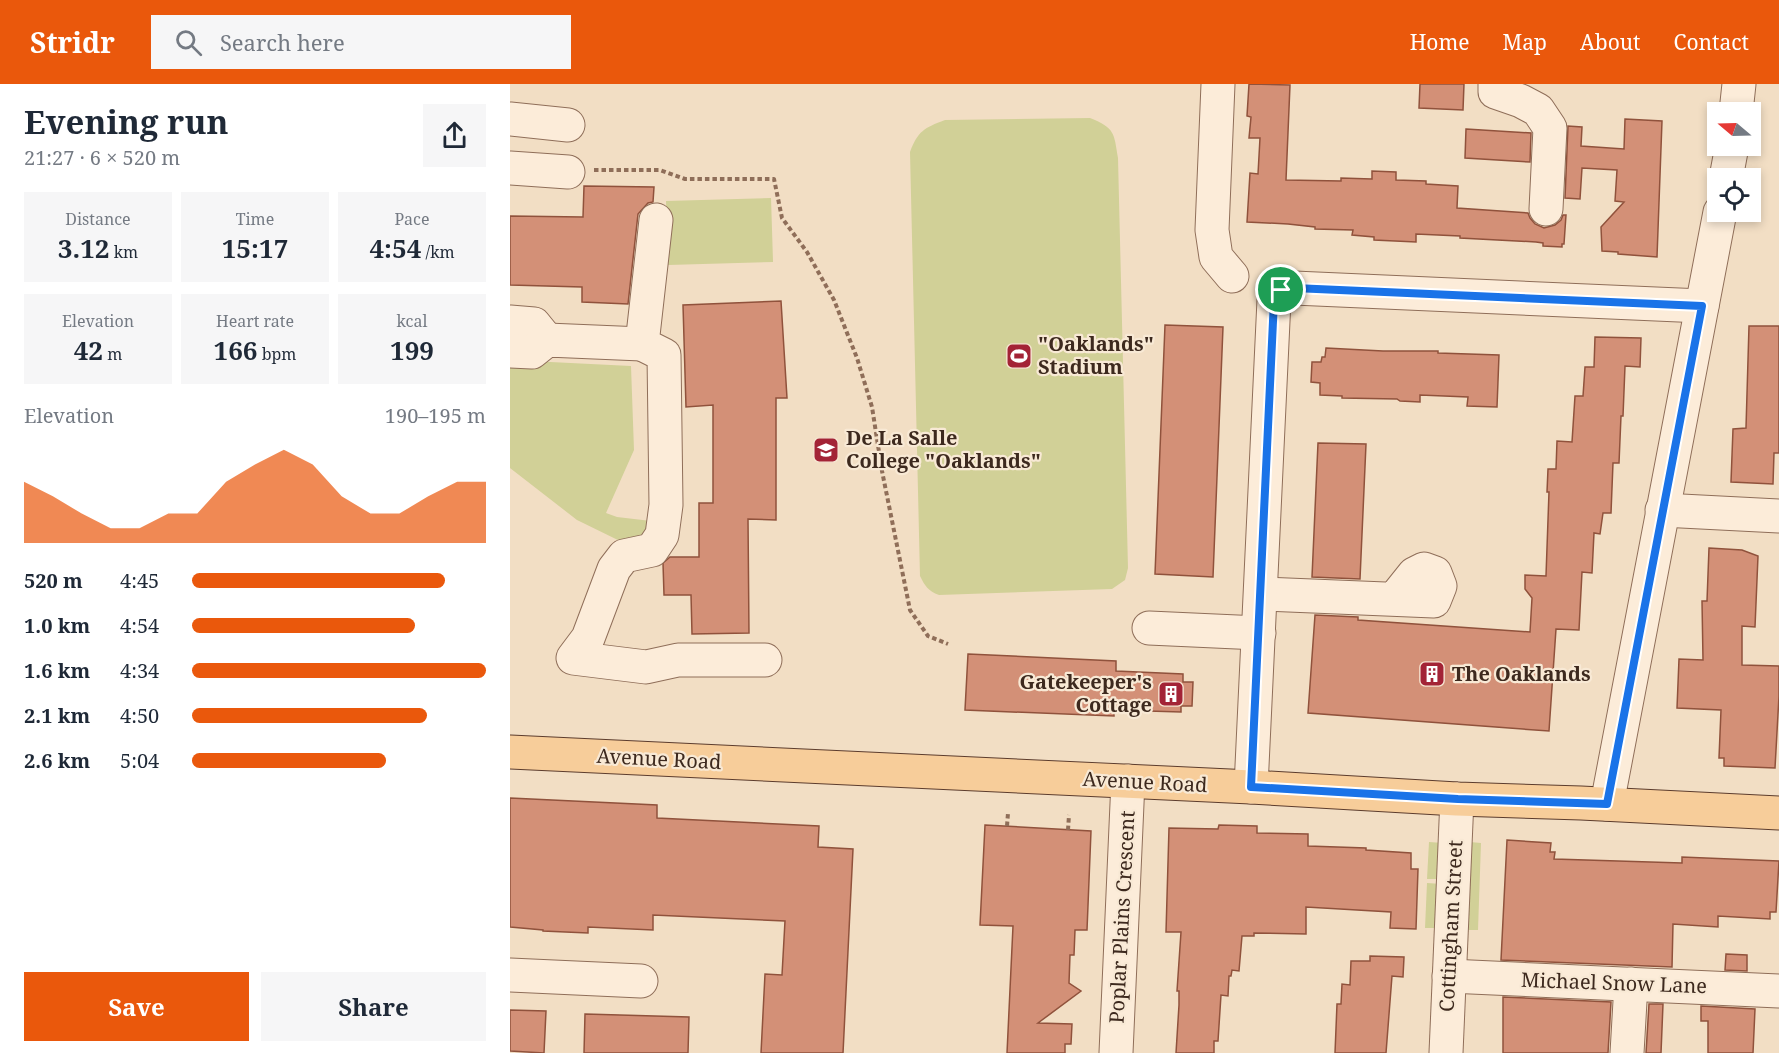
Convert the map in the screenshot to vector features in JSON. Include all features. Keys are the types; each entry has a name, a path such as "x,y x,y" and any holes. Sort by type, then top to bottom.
{"main road":[{"name":"Avenue Road","path":"510,752 1779,813"}],"street":[{"path":"1218,84 1212,230 1216,257 1232,276"},
{"path":"1737,102 1739,84"},
{"path":"1495,88 1538,110 1550,128 1546,209"},
{"path":"510,119 568,125"},
{"path":"510,168 568,172"},
{"path":"642,344 656,220"},
{"path":"1607,804 1718,222"},
{"path":"1251,787 1262,594 1274,300 1281,290 1294,288 1702,306"},
{"path":"510,322 534,324 548,340"},
{"path":"510,351 532,352 548,340 642,344 664,355 666,505 662,535 652,550 624,556 614,570 588,638 573,658 646,667 678,660 765,660"},
{"path":"1662,510 1779,516"},
{"path":"1262,594 1394,599"},
{"path":"1149,628 1260,633"},
{"name":"Poplar Plains Crescent","path":"1116,1053 1128,781"},
{"name":"Cottingham Street","path":"1446,1053 1458,799"},
{"path":"510,975 641,981"},
{"name":"Michael Snow Lane","path":"1449,976 1779,991"},
{"path":"1627,1053 1631,984"}],"path":[{"path":"568,172 577,170 660,170 685,179 774,179 782,218 807,252 834,300 857,358 872,407 882,471 910,610 928,636 948,644"},
{"path":"1007,826 1008,813"},
{"path":"1068,830 1069,815"}],"shaded area":[{"name":"\"Oaklands\" Stadium","path":"1090,118 1112,132 1118,158 1128,568 1125,580 1112,589 939,595 927,588 920,576 910,152 923,131 945,120"},
{"path":"771,198 773,262 668,265 666,201"},
{"path":"510,360 631,366 634,450 606,513 617,517 651,521 653,534 624,543 577,520 510,468"},
{"path":"1429,842 1443,843 1442,879 1427,879"},
{"path":"1470,842 1481,843 1478,930 1462,930"},
{"path":"1427,883 1442,884 1440,928 1425,928"}],"building":[{"path":"1249,84 1290,85 1286,180 1372,179 1372,171 1396,172 1396,180 1426,181 1426,184 1458,186 1457,208 1528,213 1535,224 1544,228 1555,225 1563,215 1566,215 1564,244 1562,247 1543,246 1543,243 1536,242 1416,234 1416,242 1374,240 1374,237 1352,235 1353,230 1315,229 1315,227 1288,224 1247,222 1250,173 1258,174 1260,138 1249,138 1251,117 1247,116"},
{"path":"1420,84 1464,84 1463,110 1419,108"},
{"path":"1625,119 1662,121 1657,257 1602,251 1601,227 1624,202 1615,201 1617,170 1582,168 1580,199 1565,198 1568,126 1582,127 1581,146 1624,149"},
{"path":"1466,129 1531,133 1530,162 1465,158"},
{"path":"584,186 654,187 653,202 648,203 638,214 628,304 582,302 582,287 510,285 510,216 583,217"},
{"path":"781,301 787,398 776,398 776,520 748,519 749,633 692,634 691,595 664,595 663,563 670,557 699,557 699,503 713,503 713,405 686,407 683,305"},
{"path":"1165,325 1223,327 1213,577 1155,574"},
{"path":"1749,326 1779,326 1779,453 1774,453 1773,484 1731,482 1733,429 1746,428"},
{"name":"The Oaklands","path":"1595,337 1641,338 1640,367 1625,366 1619,463 1613,463 1611,513 1603,513 1600,534 1594,533 1592,573 1582,572 1579,630 1556,629 1549,731 1308,713 1315,615 1530,632 1532,598 1525,589 1525,575 1546,576 1548,469 1556,469 1557,441 1572,442 1575,396 1583,396 1585,367 1594,367"},
{"path":"1326,348 1499,355 1497,407 1467,406 1468,397 1420,395 1420,402 1320,395 1320,383 1311,382 1312,362 1321,362 1322,357 1325,357"},
{"path":"1318,443 1366,444 1360,579 1312,577"},
{"path":"1709,548 1742,550 1758,556 1755,627 1742,626 1742,665 1779,666 1775,768 1724,766 1724,758 1719,758 1721,710 1677,708 1679,659 1703,660 1702,601 1707,601"},
{"path":"968,654 1116,661 1116,671 1183,674 1183,682 1193,682 1192,706 1181,706 1181,712 1114,710 1114,716 965,710"},
{"path":"510,798 657,805 657,818 819,826 818,847 853,849 843,1053 761,1053 765,974 782,975 785,921 653,915 653,930 588,927 588,933 510,927"},
{"path":"985,825 1091,831 1087,930 1075,930 1074,955 1070,955 1069,983 1081,991 1038,1023 1072,1024 1071,1044 1065,1044 1065,1053 1007,1053 1013,926 980,925"},
{"path":"1219,825 1257,826 1257,833 1308,834 1308,846 1366,848 1366,850 1411,853 1411,869 1418,869 1416,929 1390,928 1391,912 1306,907 1306,934 1254,933 1254,936 1242,936 1239,971 1232,970 1229,976 1228,996 1221,995 1218,1041 1214,1041 1214,1053 1176,1053 1181,932 1166,932 1169,828 1218,829"},
{"path":"1507,840 1551,843 1550,852 1555,852 1554,859 1682,863 1682,857 1779,861 1776,912 1770,912 1770,919 1718,916 1718,927 1673,924 1672,967 1501,960"},
{"path":"1726,954 1747,955 1747,971 1725,970"},
{"path":"1370,956 1404,957 1403,977 1392,976 1386,1053 1335,1053 1337,1004 1341,1004 1342,984 1350,985 1351,961 1370,961"},
{"path":"1503,997 1611,1002 1608,1053 1503,1053"},
{"path":"1649,1004 1663,1004 1661,1053 1646,1053"},
{"path":"1701,1006 1755,1009 1753,1053 1708,1053 1708,1021 1701,1021"},
{"path":"510,1010 546,1011 544,1053 510,1051"},
{"path":"585,1014 689,1017 688,1053 584,1053"}],"place":[{"name":"\"Oaklands\" Stadium","path":"1019,356"},
{"name":"De La Salle College \"Oaklands\"","path":"826,450"},
{"name":"The Oaklands","path":"1432,674"},
{"name":"Gatekeeper's Cottage","path":"1171,694"}],"route":[{"path":"1294,288 1702,306 1607,804 1458,799 1251,787 1262,594 1274,300 1281,290 1294,288"}]}
